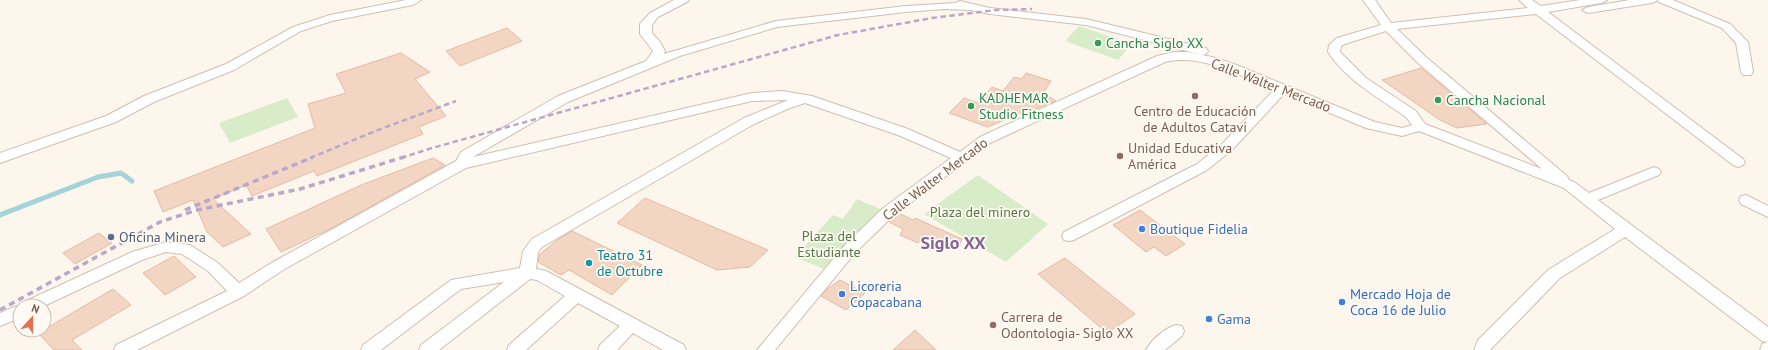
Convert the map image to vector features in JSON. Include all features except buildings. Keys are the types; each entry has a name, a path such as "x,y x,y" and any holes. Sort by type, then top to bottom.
{"street":[{"path":"0,158 112,119 149,99 230,66 297,29 330,18 409,4 414,0"},
{"path":"651,62 657,56 659,51 656,45 646,34 646,24 654,15 682,0"},
{"path":"948,0 969,7"},
{"path":"1369,0 1392,30 1422,60 1468,101 1626,230 1768,336"},
{"path":"1525,0 1738,162"},
{"path":"1543,14 1601,0"},
{"path":"1416,129 1410,114 1362,81 1336,55 1334,48 1338,43 1354,37 1392,30 1543,14 1652,0"},
{"path":"1663,0 1726,26 1742,42 1747,72"},
{"path":"462,164 466,155 563,99 676,53 776,24 943,6 969,7 1086,22 1216,54 1252,66 1416,129 1569,185"},
{"name":"Calle Walter Mercado","path":"765,350 850,249 887,213 960,157 985,140 1161,59 1174,56 1208,60 1230,67 1371,125 1402,132 1416,129"},
{"path":"1069,236 1202,167 1227,147 1282,89"},
{"path":"122,350 238,292 278,266 462,164 752,97 782,95 807,99 903,132 960,157"},
{"path":"427,350 527,273 531,251 537,244 749,121 785,105 807,99"},
{"path":"1588,199 1654,172"},
{"path":"1746,200 1768,212"},
{"path":"1482,350 1484,345 1554,274 1626,230"},
{"path":"47,298 137,256 166,247 185,249 213,267 238,292"},
{"path":"369,350 457,284 527,273 540,275 678,350"},
{"path":"515,350 576,294"},
{"path":"0,320 12,315"},
{"path":"606,350 631,324"},
{"path":"1154,350 1176,331"}],"green space":[{"name":"Cancha Siglo XX","path":"1079,26 1132,44 1118,60 1065,41"},
{"path":"287,98 298,117 230,143 219,123"},
{"name":"Plaza del minero","path":"978,175 1048,224 1006,262 924,214"},
{"name":"Plaza del Estudiante","path":"857,199 885,211 827,270 795,257 833,215 843,219"}],"waterway":[{"path":"0,215 98,177 121,173 132,181"}],"railway":[{"path":"401,158 432,148 838,35 932,18 996,10 1032,9"},
{"path":"310,158 378,130 456,101"},
{"path":"185,210 313,157"},
{"path":"0,310 160,222 197,210 300,189 404,157"}],"place":[{"name":"Cancha Siglo XX","path":"1098,43"},
{"name":"Centro de Educación de Adultos Catavi","path":"1195,96"},
{"name":"Cancha Nacional","path":"1438,100"},
{"name":"KADHEMAR Studio Fitness","path":"971,106"},
{"name":"Unidad Educativa América","path":"1120,156"},
{"name":"Boutique Fidelia","path":"1142,229"},
{"name":"Oficina Minera","path":"111,237"},
{"name":"Teatro 31 de Octubre","path":"589,263"},
{"name":"Licoreria Copacabana","path":"842,294"},
{"name":"Mercado Hoja de Coca 16 de Julio","path":"1342,302"},
{"name":"Gama","path":"1209,319"},
{"name":"Carrera de Odontologia- Siglo XX","path":"993,325"}],"district":[{"name":"Siglo XX","path":"953,242"}]}
